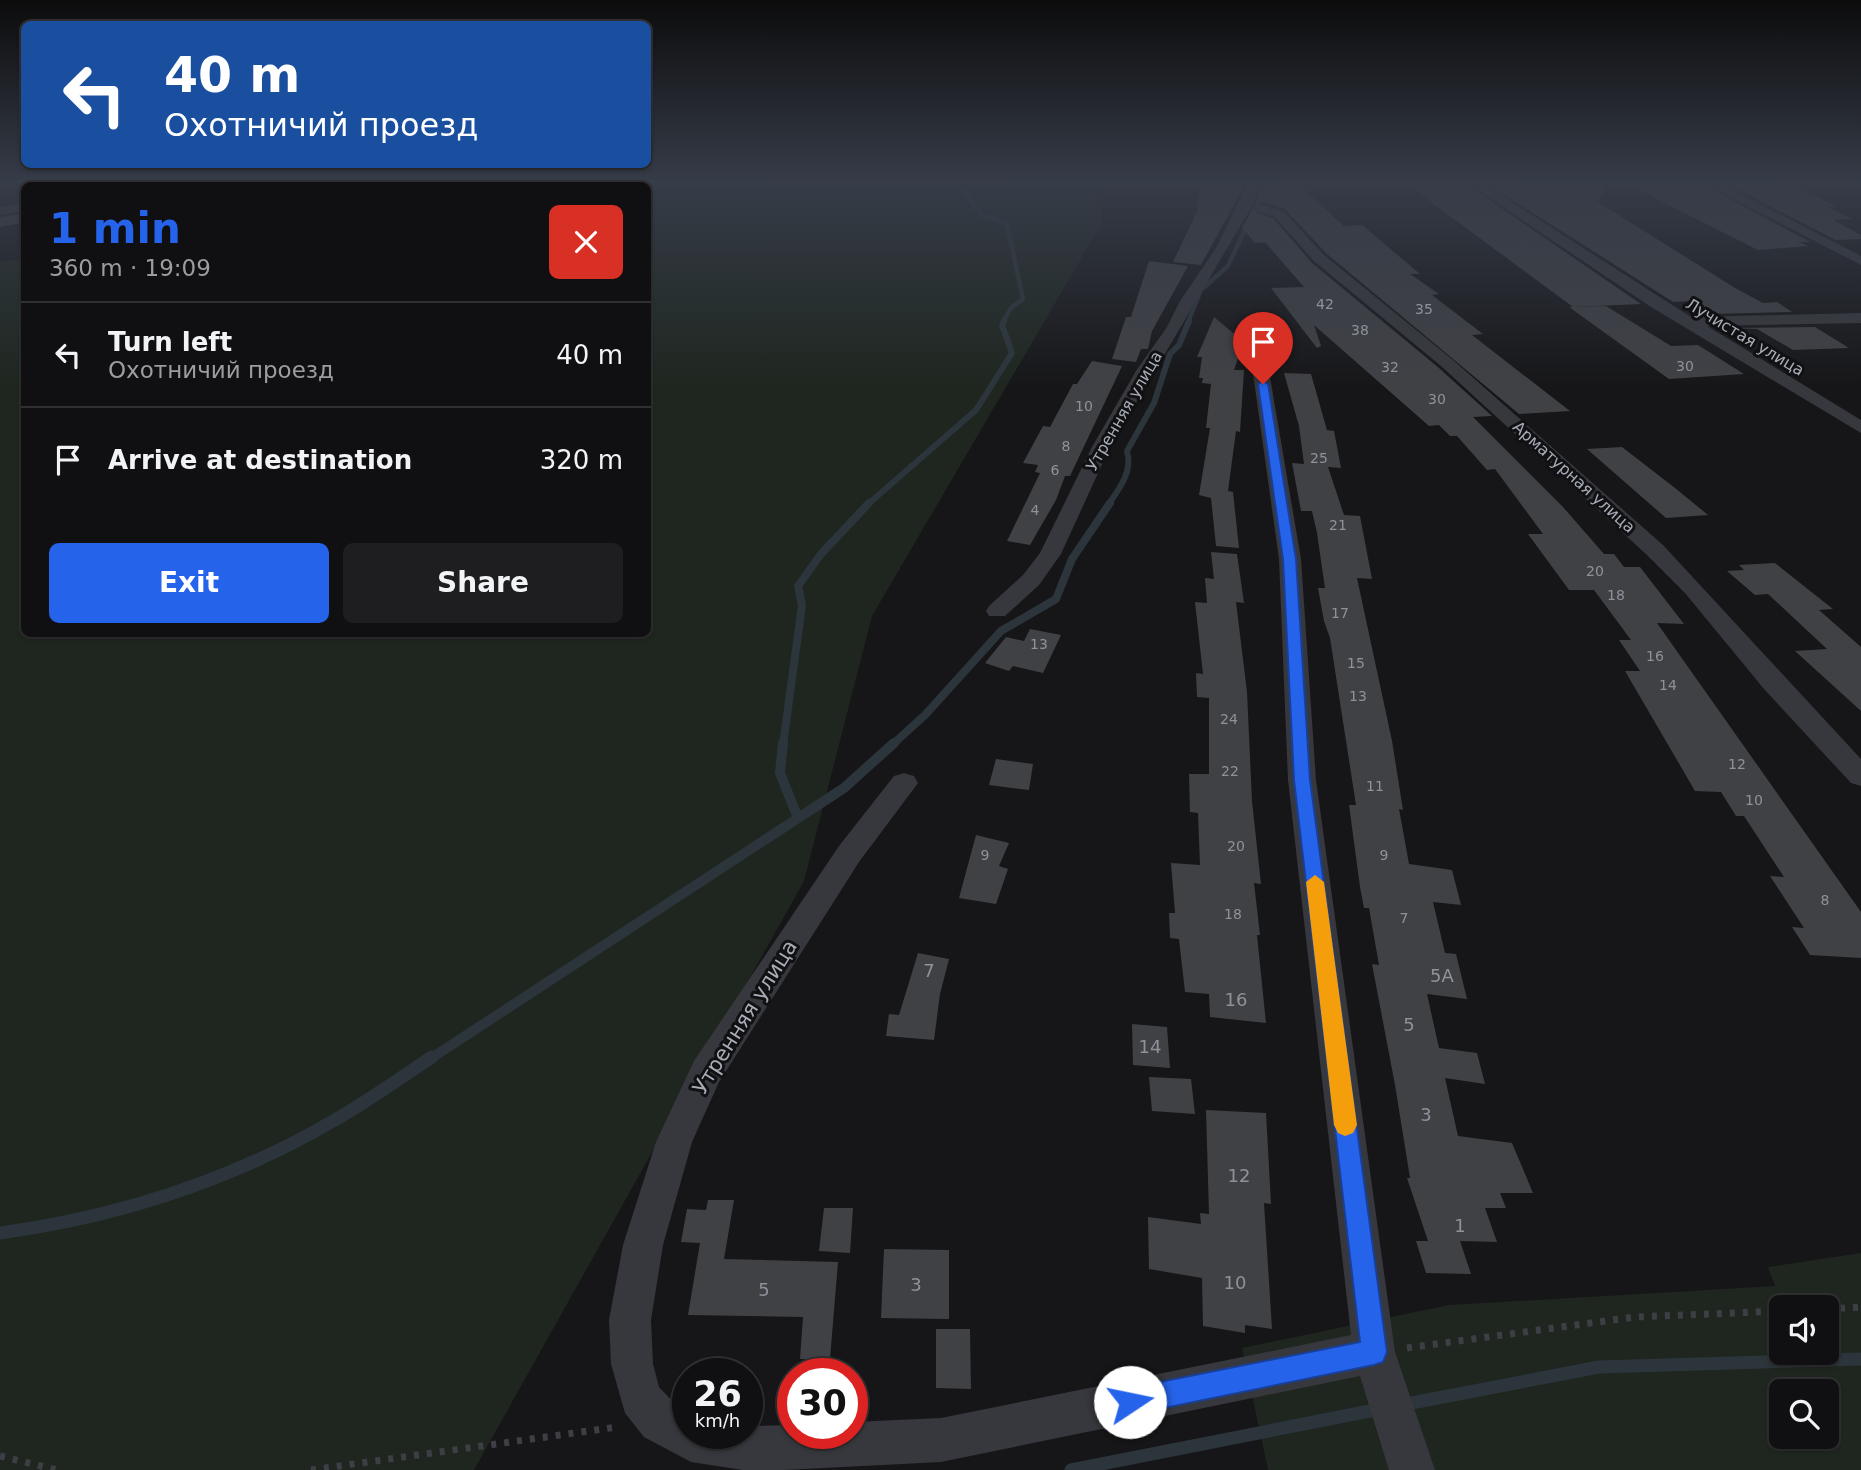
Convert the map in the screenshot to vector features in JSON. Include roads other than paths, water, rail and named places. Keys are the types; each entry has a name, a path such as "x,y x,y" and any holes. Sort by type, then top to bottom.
{"street":[{"name":"Утренняя улица","path":"997,611 1031,580 1050,554 1101,447 1225,251"},
{"name":"Арматурная улица","path":"1312,251 1447,363 1655,550 1693,588 1773,683 1861,776"},
{"name":"Лучистая улица","path":"1577,251 1686,322 1743,353 1861,428"},
{"path":"1841,251 1861,261"},
{"path":"1686,322 1861,318"},
{"path":"1259,359 1290,559 1302,780 1374,1352 1412,1470"},
{"name":"Утренняя улица","path":"904,783 849,854 706,1072 674,1142 643,1245 630,1320 632,1364 640,1398 660,1421 691,1440 753,1449 941,1440 1374,1352"}],"waterway":[{"path":"1003,322 1011,308 1023,299 1013,251"},
{"path":"1188,322 1201,290 1228,266 1235,251"},
{"path":"868,504 976,410 1012,353 1002,325 1004,321"},
{"path":"1108,505 1127,472 1127,451 1154,403 1170,354 1179,345 1189,321"},
{"path":"892,745 925,715 1001,631 1056,599 1072,559 1110,503"},
{"path":"783,745 802,605 798,586 821,554 868,504"},
{"path":"783,743 780,773 798,818"},
{"path":"430,1059 844,788 894,743"},
{"path":"0,1233 87,1217 172,1194 213,1179 254,1162 333,1121 432,1057"},
{"path":"1401,1405 1599,1367 1861,1359"},
{"path":"1071,1470 1380,1409"}]}
